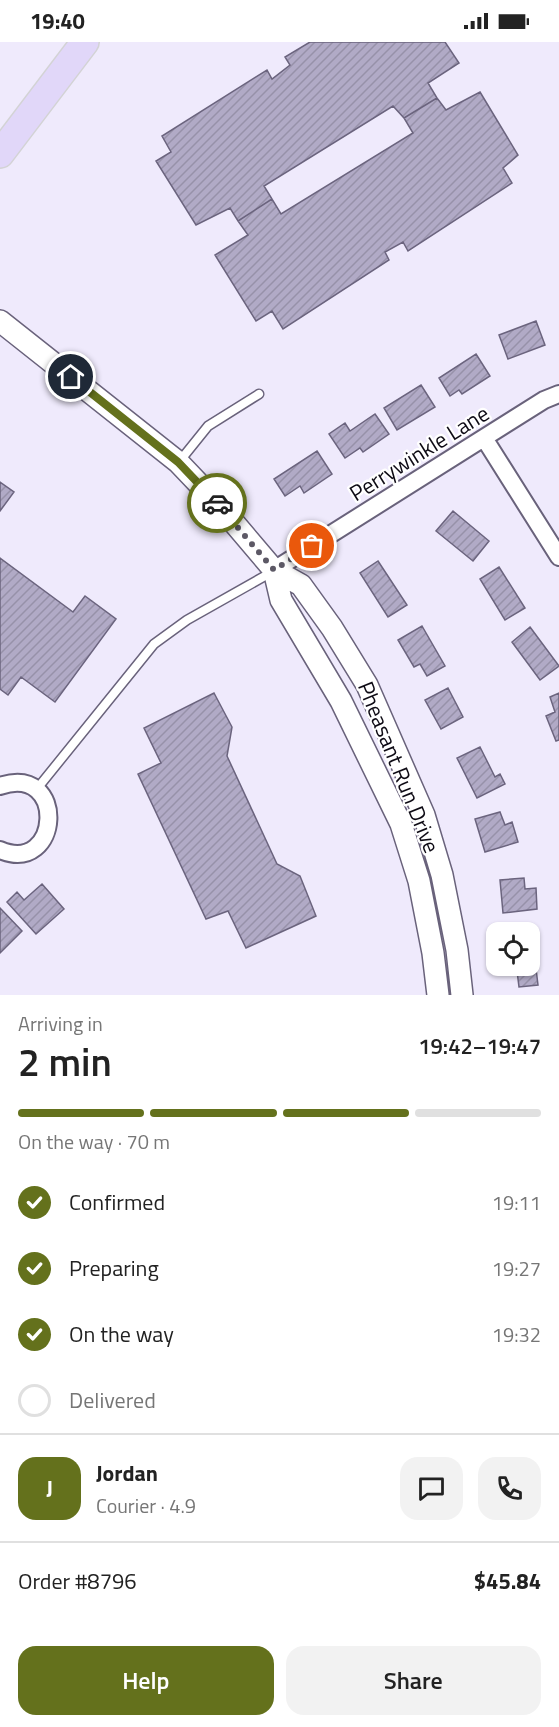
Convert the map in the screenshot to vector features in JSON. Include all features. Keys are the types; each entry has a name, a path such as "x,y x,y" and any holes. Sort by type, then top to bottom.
{"main road":[{"path":"0,154 85,42"}],"street":[{"name":"Pheasant Run Drive","path":"0,321 178,462 218,504 274,570 301,585 332,628 372,696 424,815 439,865 457,950 462,995"},
{"name":"Perrywinkle Lane","path":"274,570 544,400 559,394"},
{"path":"484,438 559,557"},
{"name":"Pheasant Run Drive","path":"274,570 281,600 341,701 401,824 419,881 433,953 438,995"},
{"path":"0,786 22,783 36,789 43,796 50,814 47,833 41,841 25,852 15,854 0,850"}],"lane":[{"path":"178,462 208,426 259,394"},
{"path":"36,789 154,644 187,620 274,570"}],"building":[{"path":"310,42 445,42 459,63 428,83 437,98 404,118 393,106 264,186 272,199 238,221 230,208 196,225 156,161 171,152 162,136 267,70 272,79 290,65 285,57"},
{"path":"480,92 518,155 503,168 512,183 408,251 403,242 385,252 389,260 283,329 272,311 256,321 215,255 248,235 238,221 272,199 281,214 413,133 404,118 437,98 446,110"},
{"path":"536,321 545,345 508,359 499,335"},
{"path":"476,354 490,376 462,394 459,390 450,396 439,378"},
{"path":"421,385 435,407 397,430 384,408"},
{"path":"375,414 389,434 363,452 360,448 345,458 329,434 345,423 350,431"},
{"path":"317,451 332,474 304,493 300,486 285,496 274,479"},
{"path":"0,482 14,492 0,511"},
{"path":"453,511 489,541 473,561 436,531"},
{"path":"0,558 73,612 85,596 116,619 55,702 21,677 8,695 0,689"},
{"path":"378,561 407,605 388,617 360,573"},
{"path":"499,567 525,608 505,620 480,579"},
{"path":"422,626 445,666 427,676 420,664 414,667 398,640"},
{"path":"530,627 559,666 540,680 512,642"},
{"path":"448,688 463,717 441,729 425,700"},
{"path":"214,693 232,727 227,756 277,864 300,876 316,916 246,948 228,911 206,919 138,774 161,763 144,728"},
{"path":"559,693 559,740 556,741 546,716 555,712 550,697"},
{"path":"480,747 495,777 500,774 505,784 477,798 457,758"},
{"path":"500,812 505,825 512,822 518,842 485,852 475,819"},
{"path":"524,878 525,889 536,888 537,909 503,913 500,880"},
{"path":"42,884 64,909 36,934 7,902 17,892 24,900"},
{"path":"0,908 22,931 0,953"},
{"path":"518,976 537,976 538,985 519,987"}],"way so far":[{"path":"217,503 274,570 312,546"}],"route":[{"path":"71,377 178,462 217,503"}]}
